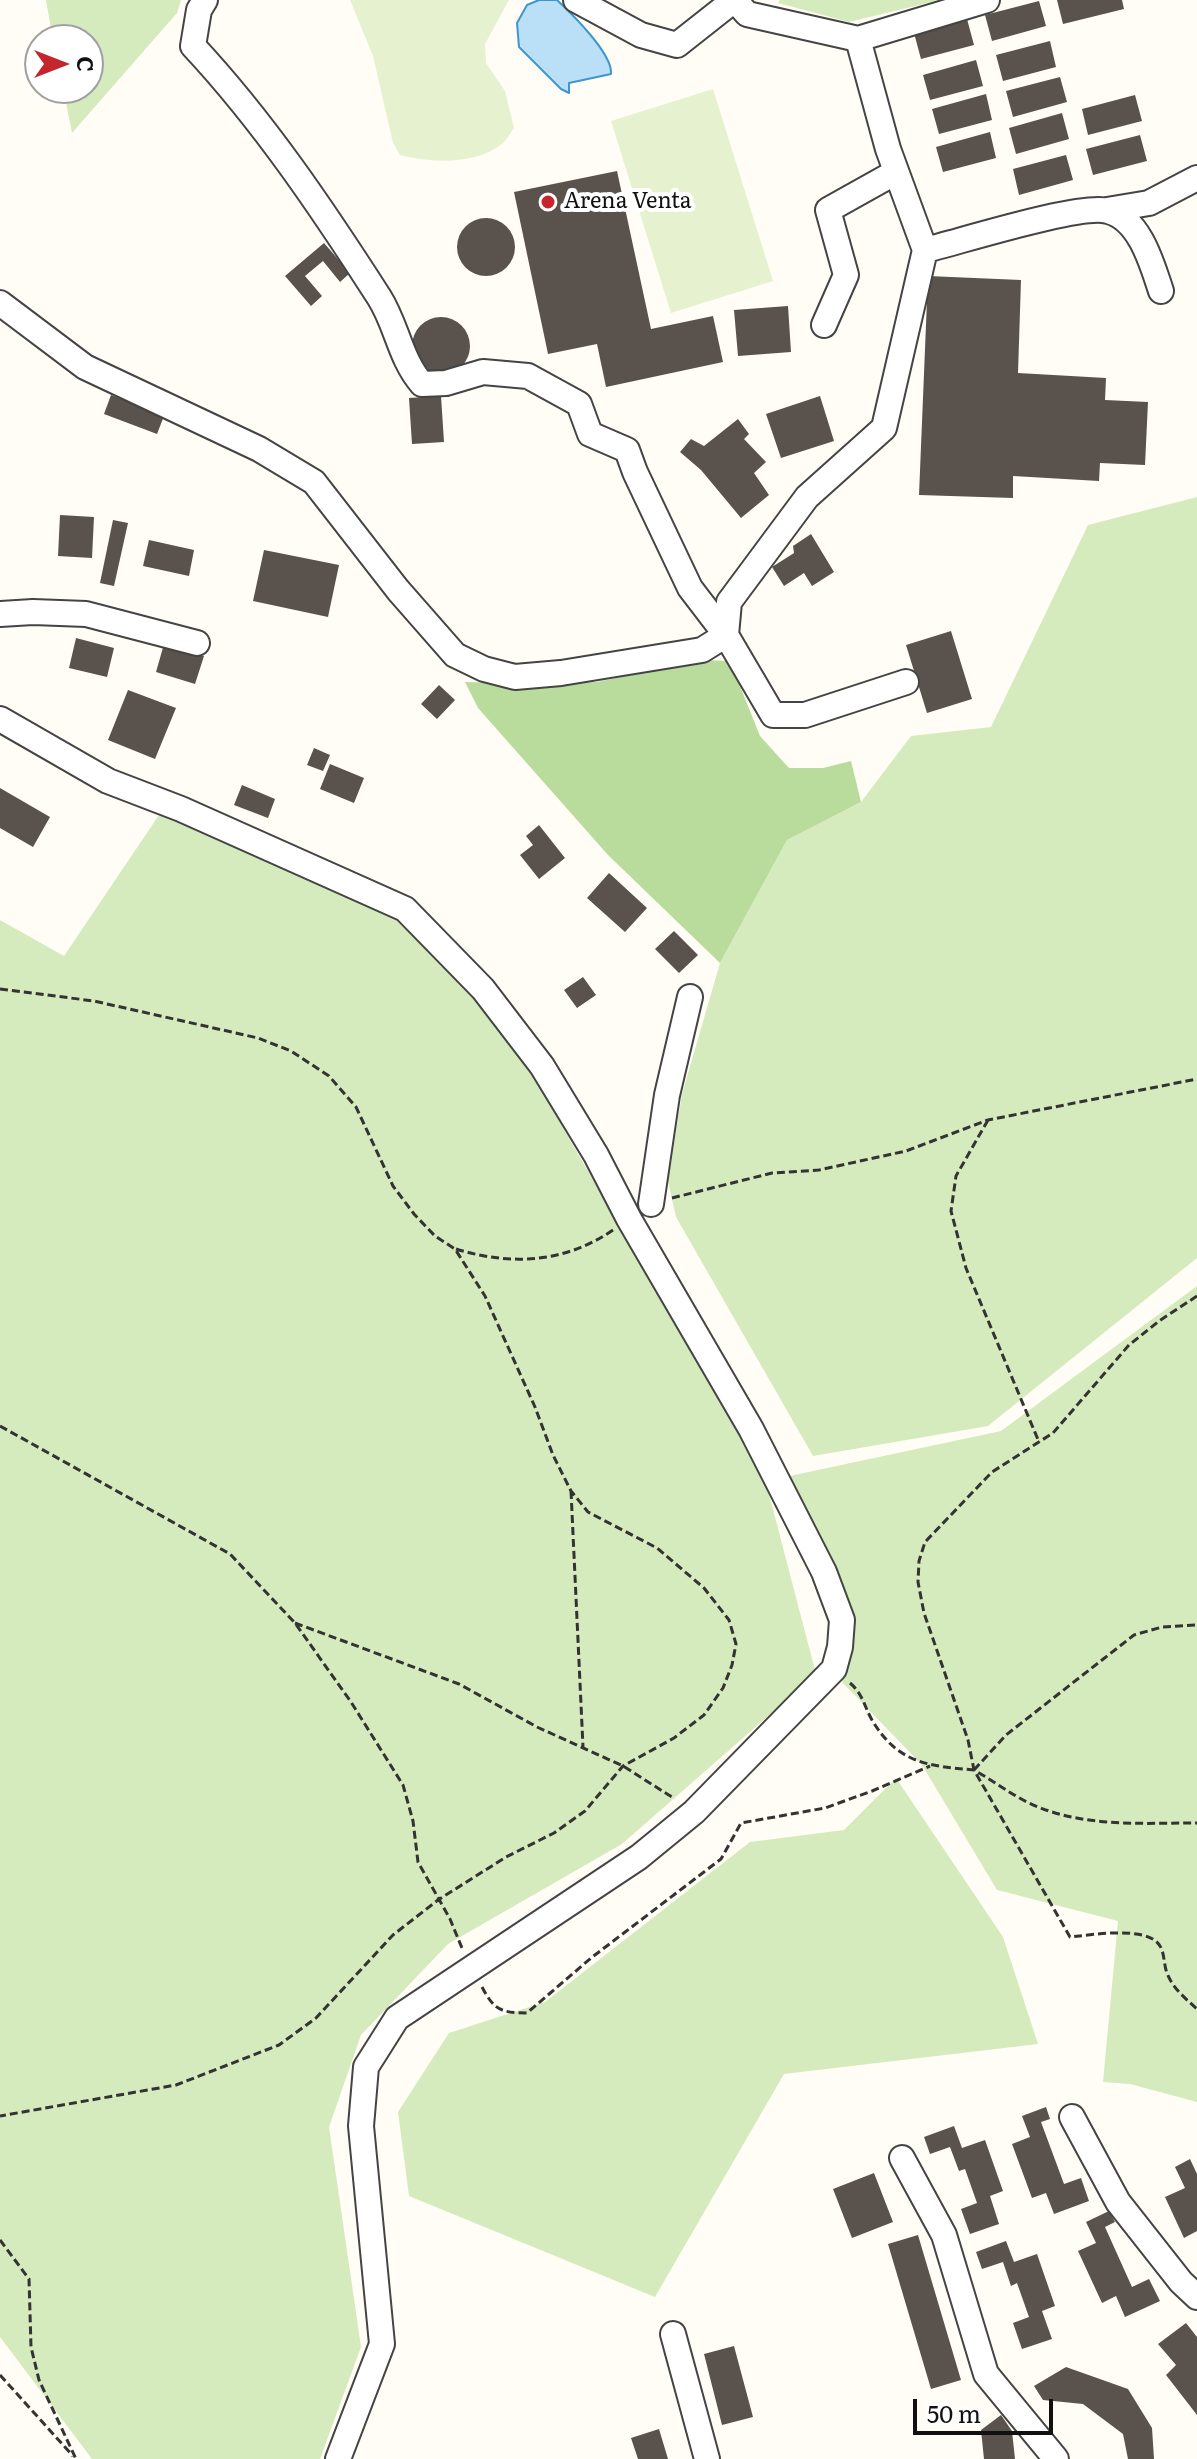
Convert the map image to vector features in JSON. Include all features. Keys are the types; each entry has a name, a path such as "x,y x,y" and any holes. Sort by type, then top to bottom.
{"street":[{"path":"205,0 199,10 193,46 236,92 382,301 410,371 422,384 446,383 483,372 528,376 579,404 590,434 627,450 690,588 726,635 773,715 805,715 906,682"},
{"path":"576,0 641,35 677,45 735,0 747,14 858,39 987,0"},
{"path":"726,635 729,602 807,497 884,428 925,250 896,172 858,39"},
{"path":"824,325 846,275 828,210 896,172"},
{"path":"925,250 1069,213 1149,203 1197,178"},
{"path":"1107,210 1130,225 1148,251 1161,291"},
{"path":"0,303 85,367 259,449 314,482 398,590 455,655 484,669 515,677 561,673 702,650 726,635"},
{"path":"0,614 86,614 197,643"},
{"path":"0,719 108,781 181,809 405,909 483,989 542,1066 596,1155 629,1219 751,1429 824,1572 842,1620 834,1669 694,1812 639,1857 397,2018 366,2067 361,2126 382,2344 338,2459"},
{"path":"651,1204 667,1095 690,997"},
{"path":"1072,2117 1118,2202 1192,2283"},
{"path":"902,2158 944,2235 986,2374 1056,2459"},
{"path":"673,2334 707,2459"}],"path":[{"path":"0,989 94,1001 194,1022 258,1038 291,1051 329,1076 356,1107 393,1186 435,1236 455,1249 484,1258 546,1259 607,1235 629,1219"},
{"path":"651,1204 772,1173 819,1170 906,1151 988,1120 1197,1079"},
{"path":"988,1120 956,1176 951,1211 966,1268 1039,1442"},
{"path":"0,2116 176,2085 279,2045 316,2018 393,1935 438,1900 506,1857 554,1833 585,1811 623,1766 674,1738 704,1715 723,1688 736,1644 729,1620 704,1588 657,1548 588,1512 571,1491 485,1296 455,1249"},
{"path":"1197,1296 1129,1345 1053,1433 992,1472 951,1512 925,1542 919,1561 918,1582 924,1613 968,1740 974,1770 1070,1937 1121,1933 1149,1936 1161,1946 1166,1974 1179,1993 1197,2009"},
{"path":"0,1426 230,1554 295,1623 351,1702 403,1785 413,1821 418,1862 489,2000 504,2013 527,2013 591,1958 721,1859 741,1823 825,1808 930,1766"},
{"path":"571,1491 583,1747"},
{"path":"295,1623 459,1684 537,1727 623,1766 694,1812"},
{"path":"974,1770 1006,1735 1134,1635 1162,1627 1197,1625"},
{"path":"834,1669 860,1691 872,1721 910,1760 930,1766 974,1770 1028,1803 1065,1816 1104,1823 1197,1823"},
{"path":"0,2240 29,2279 31,2347 39,2380 76,2459"},
{"path":"0,2375 76,2459"}],"green space":[{"path":"46,0 181,0 177,13 104,96 104,24 50,24"},
{"path":"350,0 509,0 485,44 486,63 505,91 514,128 504,142 491,151 466,159 439,161 400,155 393,143 373,56"},
{"path":"780,0 940,0 849,22 778,3"},
{"path":"713,89 773,281 671,313 611,121"},
{"path":"66,104 97,104 72,133"},
{"path":"1197,497 1197,1258 988,1426 813,1456 676,1217 668,1181 682,1094 720,963 787,840 861,802 911,736 991,727 1088,525"},
{"path":"702,660 730,661 760,736 789,768 823,768 851,761 861,802 787,840 720,963 608,855 478,708 465,682 597,682"},
{"path":"159,815 259,849 394,916 474,996 536,1074 563,1128 764,1475 816,1674 622,1844 448,1944 361,2035 329,2127 361,2347 320,2459 92,2459 0,2337 0,920 64,956"},
{"path":"1197,1286 1197,2102 1130,2084 1103,2082 1118,1921 997,1890 922,1765 842,1682 840,1610 785,1477 1001,1431"},
{"path":"896,1778 1003,1937 1038,2044 784,2074 655,2297 409,2196 398,2112 449,2033 545,2002 750,1842 844,1830"}],"water":[{"path":"539,0 557,0 572,15 599,45 611,74 569,83 569,93 561,89 519,47 517,23 527,5"}],"building":[{"path":"1057,0 1122,0 1124,9 1063,24"},
{"path":"1039,1 1046,26 992,41 985,15"},
{"path":"967,19 974,45 921,59 914,33"},
{"path":"1050,41 1056,67 1003,81 996,55"},
{"path":"976,60 983,86 930,100 923,75"},
{"path":"1060,77 1067,102 1013,117 1006,91"},
{"path":"986,94 992,120 939,134 932,109"},
{"path":"1135,95 1142,121 1088,135 1082,109"},
{"path":"1062,113 1069,139 1016,154 1009,128"},
{"path":"990,132 996,158 943,172 936,147"},
{"path":"1140,135 1147,161 1093,175 1086,149"},
{"path":"1066,155 1073,180 1019,195 1013,169"},
{"path":"617,171 651,329 713,316 723,362 606,387 597,344 548,354 514,192"},
{"path":"486,218 507,226 515,247 507,268 486,276 465,268 457,247 465,226"},
{"path":"324,243 350,273 340,282 323,261 305,276 322,296 311,306 285,276"},
{"path":"928,276 1021,280 1018,373 1106,378 1105,400 1148,402 1145,465 1100,463 1099,481 1013,476 1013,498 919,495"},
{"path":"788,306 791,352 738,356 734,310"},
{"path":"441,317 452,319 461,326 468,335 468,357 461,366 452,373 441,375 430,373 421,366 414,357 412,346 414,335 421,326 430,319"},
{"path":"111,395 164,416 157,434 104,414"},
{"path":"441,396 444,442 412,444 409,398"},
{"path":"820,396 834,441 781,458 766,414"},
{"path":"738,419 749,434 744,439 766,462 754,473 769,495 741,518 701,470 680,452 691,439 704,446"},
{"path":"60,515 94,517 92,558 58,556"},
{"path":"113,520 128,523 114,586 100,583"},
{"path":"811,534 834,572 812,586 804,573 784,586 772,567 794,553 793,546"},
{"path":"149,540 194,550 189,576 143,566"},
{"path":"264,550 339,565 328,617 253,601"},
{"path":"951,631 972,699 927,713 906,645"},
{"path":"76,638 114,648 107,677 69,668"},
{"path":"164,644 204,656 195,684 156,672"},
{"path":"439,685 455,700 437,719 421,704"},
{"path":"128,690 176,708 155,759 108,740"},
{"path":"314,748 330,755 323,771 307,765"},
{"path":"330,764 364,778 354,803 320,789"},
{"path":"242,785 275,799 268,818 234,805"},
{"path":"0,788 50,817 33,847 0,828"},
{"path":"539,825 565,858 539,879 520,855 533,845 526,836"},
{"path":"609,873 647,908 625,932 587,898"},
{"path":"674,931 698,955 679,973 655,949"},
{"path":"583,977 596,995 577,1008 564,990"},
{"path":"1046,2107 1050,2119 1041,2122 1064,2184 1081,2178 1089,2201 1054,2214 1046,2193 1032,2198 1012,2144 1030,2137 1022,2116"},
{"path":"954,2126 962,2148 985,2140 1003,2191 990,2196 999,2224 970,2234 961,2209 977,2203 965,2169 959,2171 950,2147 930,2154 924,2137"},
{"path":"1190,2159 1197,2174 1197,2231 1184,2238 1165,2197 1185,2188 1175,2167"},
{"path":"874,2173 893,2222 852,2238 833,2189"},
{"path":"1109,2211 1115,2222 1105,2227 1132,2287 1149,2279 1160,2301 1125,2317 1116,2296 1102,2303 1078,2251 1096,2243 1086,2222"},
{"path":"918,2235 961,2380 931,2389 888,2244"},
{"path":"1006,2241 1014,2262 1037,2254 1055,2306 1042,2311 1052,2339 1022,2349 1013,2323 1029,2317 1017,2283 1011,2286 1003,2262 982,2269 976,2252"},
{"path":"1186,2323 1197,2337 1197,2415 1166,2375 1176,2365 1158,2344"},
{"path":"734,2346 753,2417 722,2425 704,2354"},
{"path":"1066,2367 1128,2389 1152,2428 1154,2459 1128,2459 1123,2434 1083,2404 1043,2400 1034,2386"},
{"path":"1001,2415 1012,2431 1015,2459 984,2459 981,2430"},
{"path":"659,2429 668,2459 638,2459 631,2438"}],"place":[{"name":"Arena Venta","path":"548,202"}]}
